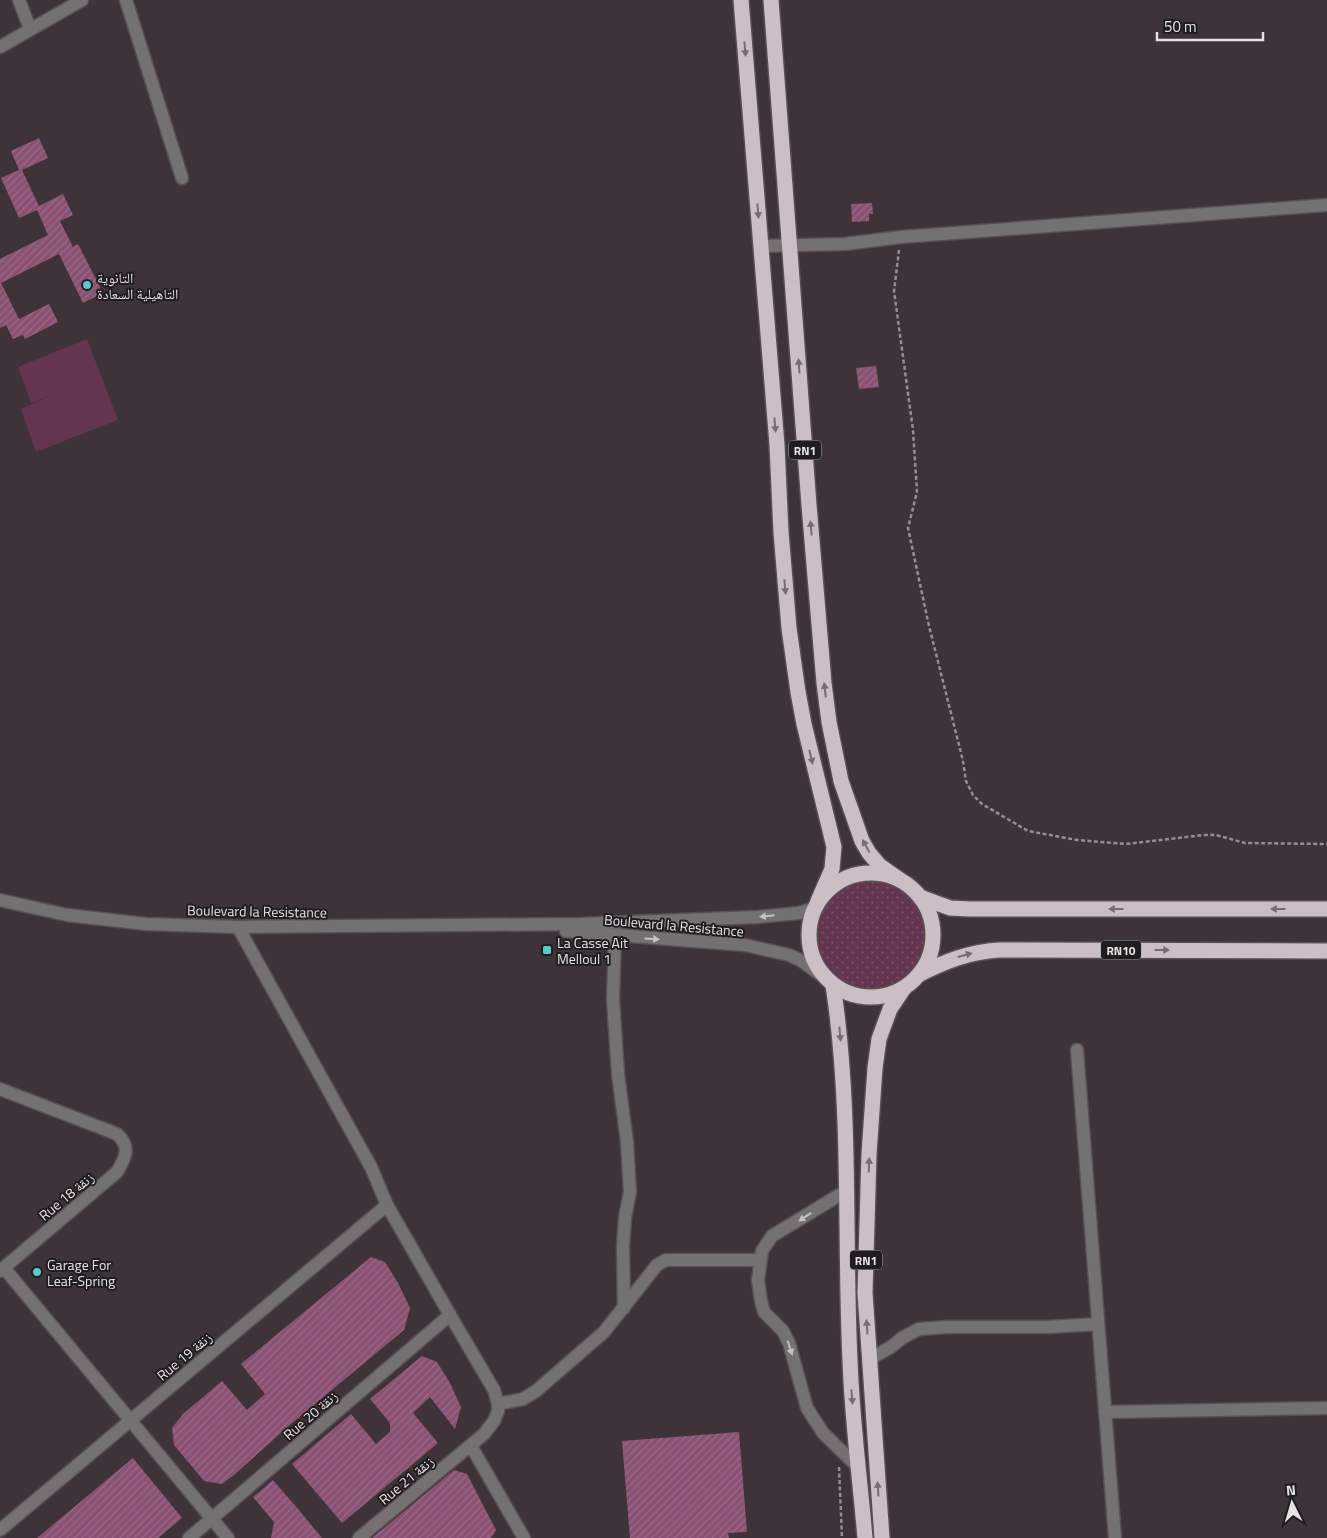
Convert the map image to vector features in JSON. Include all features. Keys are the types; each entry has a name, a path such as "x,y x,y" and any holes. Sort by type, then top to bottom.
{"highway":[{"name":"RN1","path":"741,0 789,628 807,740 834,847 832,869 809,923 809,948 815,963 828,981 848,994 872,998 889,995 904,988"},
{"name":"RN1","path":"771,0 822,660 833,747 841,781 862,841 880,866 920,897 930,914 933,932 932,950 929,958 920,974 904,988 890,1009 884,1023 879,1039 875,1068 865,1293 882,1538"},
{"name":"RN1","path":"816,904 838,882 855,875 873,873 892,876 900,880"},
{"path":"920,897 950,908 978,909 1327,909"},
{"name":"RN10","path":"920,974 958,956 999,950 1327,951"},
{"name":"RN1","path":"828,981 840,1031 850,1361 865,1538"}],"street":[{"path":"19,0 30,29"},
{"path":"0,47 82,0"},
{"path":"126,0 182,178"},
{"path":"761,246 845,244 901,237 1327,205"},
{"name":"Boulevard la Resistance","path":"0,900 68,915 146,924 238,927 516,926 757,917 799,913 816,904"},
{"name":"Boulevard la Resistance","path":"516,926 615,936 745,945 800,960 828,981"},
{"path":"238,927 371,1166 387,1205 494,1390 498,1404 523,1399 536,1391 604,1332 657,1265 666,1260 760,1260"},
{"path":"615,936 613,999 618,1074 628,1142 630,1192 623,1247 624,1308"},
{"path":"1077,1050 1115,1538"},
{"name":"Rue 18 زنقة","path":"0,1089 116,1134 124,1141 126,1152 117,1172 2,1270"},
{"path":"846,1191 772,1236 762,1251 758,1280 764,1312 783,1331 786,1337 807,1408 823,1434 838,1446 858,1467"},
{"name":"Rue 19 زنقة","path":"0,1530 387,1205"},
{"path":"2,1270 131,1420 228,1538"},
{"name":"Rue 20 زنقة","path":"189,1538 450,1315"},
{"path":"870,1359 919,1329 947,1326 1098,1324"},
{"name":"Rue 21 زنقة","path":"360,1538 484,1434 494,1421 498,1411 498,1404"},
{"path":"1105,1412 1327,1408"},
{"path":"471,1446 522,1537"}],"path":[{"path":"901,237 894,291 913,430 917,492 908,528 929,626 963,761 966,781 973,795 982,804 1028,831 1077,840 1126,844 1216,835 1244,843 1327,844"},
{"path":"838,1446 842,1538"}],"shaded area":[{"path":"87,339 118,420 36,452 21,409 52,395 31,403 18,367"},
{"path":"871,881 892,885 910,896 921,914 925,935 921,956 910,974 892,985 871,989 850,985 832,974 821,956 817,935 821,914 832,896 850,885"}],"building":[{"path":"39,138 48,158 22,170 39,206 63,194 73,215 60,221 73,247 78,244 103,293 83,303 59,254 1,283 19,319 49,304 58,322 25,339 23,335 13,339 6,325 0,328 0,259 48,235 37,210 19,218 1,178 19,170 11,151"},
{"path":"872,203 873,214 869,214 869,221 852,222 851,204"},
{"path":"876,366 879,387 859,389 856,368"},
{"path":"371,1257 385,1262 410,1308 404,1330 291,1424 234,1475 222,1484 204,1481 174,1445 172,1428 183,1414 222,1381 247,1410 265,1394 241,1364"},
{"path":"422,1356 437,1362 450,1383 461,1407 455,1429 430,1397 413,1413 438,1443 342,1523 292,1464 351,1414 376,1444 390,1432 390,1423 370,1399"},
{"path":"739,1432 747,1532 728,1533 729,1538 630,1538 622,1441"},
{"path":"133,1458 182,1518 158,1538 37,1538"},
{"path":"454,1470 467,1474 496,1530 491,1538 372,1538"},
{"path":"273,1480 322,1538 271,1538 274,1522 253,1497"}],"place":[{"name":"التانوية التاهيلية السعادة","path":"87,285"},
{"name":"La Casse Ait Melloul 1","path":"547,950"},
{"name":"Garage For Leaf-Spring","path":"37,1272"}]}
